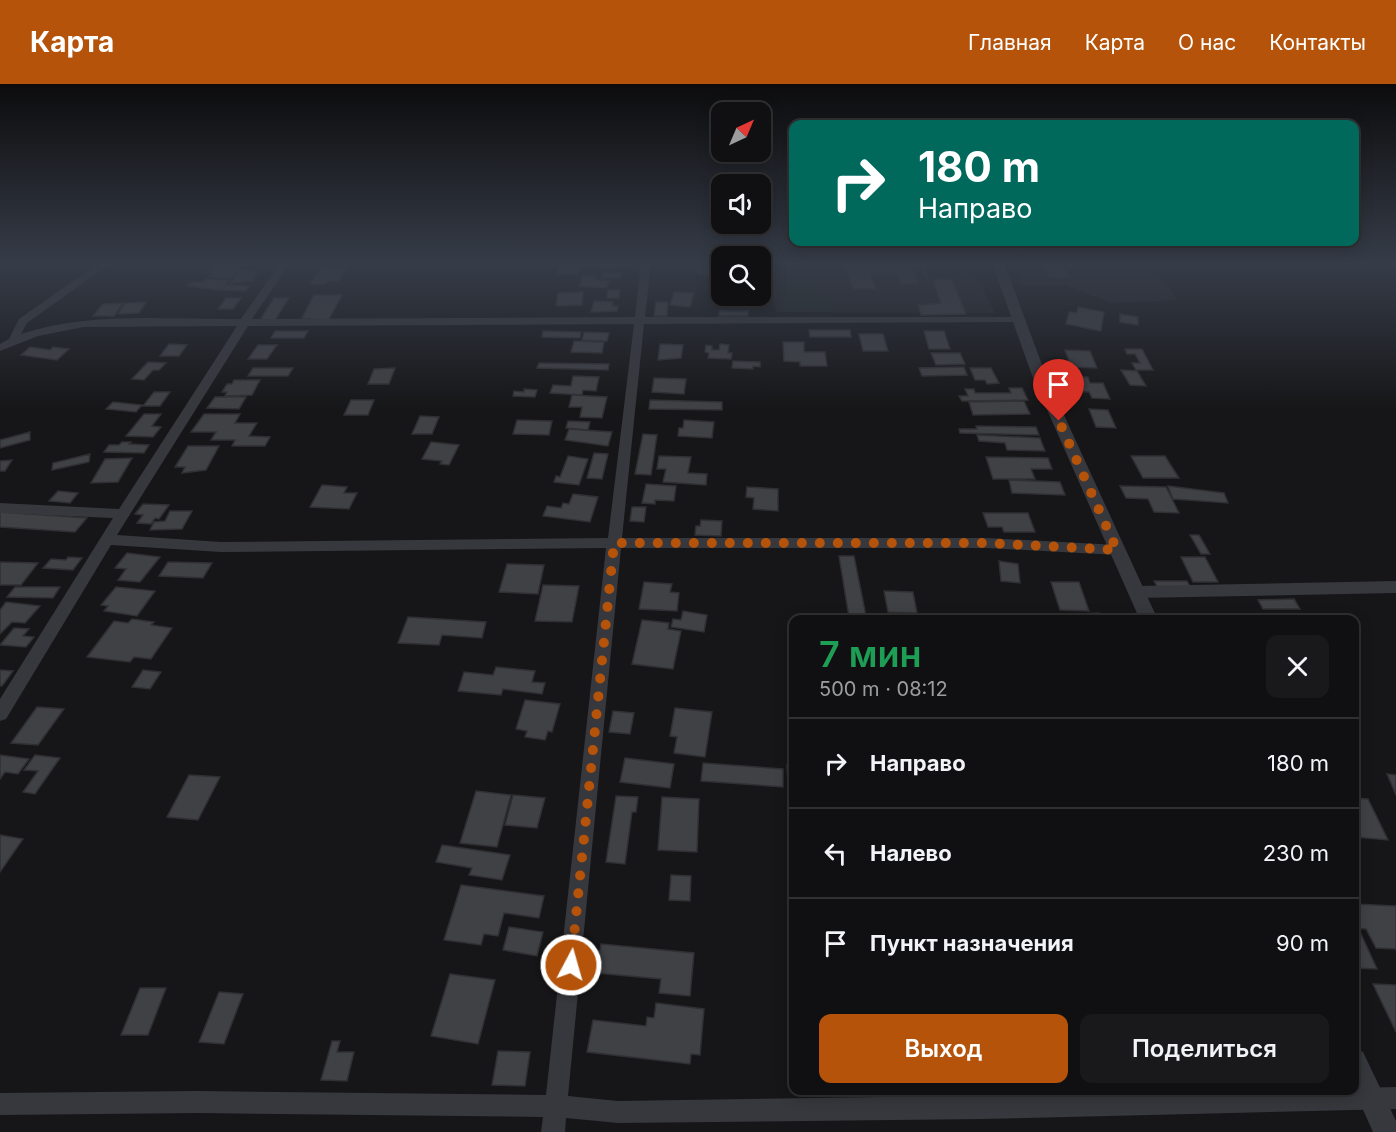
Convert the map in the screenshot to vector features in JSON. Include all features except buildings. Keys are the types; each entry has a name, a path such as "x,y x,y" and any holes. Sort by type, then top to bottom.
{"street":[{"path":"15,340 17,330 23,321 36,312"},
{"path":"0,714 123,514 252,312"},
{"path":"553,1132 614,543 641,312"},
{"path":"1016,312 1040,378 1147,615"},
{"path":"0,348 15,340 49,329 96,324 444,320 1019,319"},
{"path":"0,508 123,514"},
{"path":"108,540 221,547 614,543 987,543 1117,550"},
{"path":"1136,591 1396,588"},
{"path":"1359,1067 1384,1099 1387,1132"},
{"path":"0,1104 198,1102 556,1106 618,1112 1384,1099"}],"shaded area":[{"path":"777,312 994,312 777,312"}],"route":[{"path":"571,965 614,543 987,543 1117,550 1059,421"}]}
